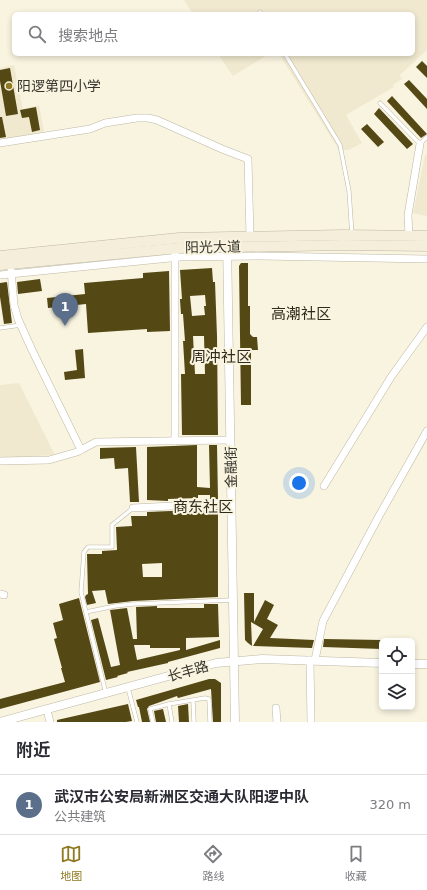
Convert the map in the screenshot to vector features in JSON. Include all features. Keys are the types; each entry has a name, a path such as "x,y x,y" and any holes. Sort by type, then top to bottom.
{"main road":[{"name":"阳光大道","path":"0,256 179,238 227,247 250,237 352,235 427,236"},
{"name":"阳光大道","path":"7,268 227,247 343,245 427,246"}],"street":[{"path":"0,144 90,129 105,123 137,118 157,120 248,159 250,237"},
{"path":"409,236 408,215 420,144"},
{"path":"227,247 261,256 427,259"},
{"name":"金融街","path":"227,247 235,722"},
{"path":"174,253 175,441"},
{"path":"0,275 7,268"},
{"path":"7,268 14,305 21,325 81,450"},
{"path":"324,486 391,377 427,327"},
{"path":"311,722 312,660 323,622 382,509 427,431"},
{"path":"0,461 49,460 81,450 96,442 230,440"},
{"path":"133,508 231,503"},
{"name":"长丰路","path":"0,722 216,663 262,659 379,663"},
{"path":"415,664 427,664"},
{"path":"276,708 277,722"},
{"path":"47,710 50,722"}],"lane":[{"path":"286,56 340,145 349,191 352,235"},
{"path":"380,103 420,144 427,137"},
{"path":"0,328 21,325"},
{"path":"106,694 81,592 84,552 88,548 112,547 112,525 133,508"},
{"path":"86,612 133,604 233,600"},
{"path":"128,688 137,722"},
{"path":"153,722 150,709 169,704 209,699 210,722"},
{"path":"193,701 194,722"},
{"path":"169,704 172,722"}],"shaded area":[{"path":"184,0 427,0 427,50 400,75 402,79 393,85 394,87 346,115 362,143 349,150 339,150 280,56 415,56 415,12 192,12"},
{"path":"219,56 266,56 233,76"},
{"name":"阳逻第四小学","path":"14,65 23,109 39,105 44,132 0,140 0,68"},
{"path":"425,155 427,155 427,216 413,213"},
{"path":"19,383 55,455 0,458 0,385"}],"building":[{"path":"422,61 427,66 427,78 416,67"},
{"path":"10,68 18,114 6,116 0,81 0,70"},
{"path":"409,80 427,99 427,109 404,84"},
{"path":"392,96 427,134 421,138 387,101"},
{"path":"36,107 40,130 32,132 29,117 22,118 20,110"},
{"path":"379,108 413,144 407,149 374,114"},
{"path":"0,117 2,117 6,137 0,138"},
{"path":"367,124 384,142 378,147 361,129"},
{"path":"241,263 248,263 248,306 250,306 250,334 253,337 257,337 258,350 251,350 251,405 241,405 239,266"},
{"path":"212,268 213,282 215,282 217,336 218,435 182,435 181,374 185,374 183,341 185,341 183,314 181,314 180,300 182,299 180,270","holes":["205,295 205,315 192,316 190,296","193,336 204,336 205,374 195,374"]},
{"path":"169,271 170,331 147,332 147,329 88,333 86,304 48,308 47,298 85,294 84,283 143,278 143,273"},
{"path":"40,279 42,291 18,294 17,282"},
{"path":"7,282 12,323 4,324 0,297 0,283"},
{"path":"83,349 85,378 65,380 64,372 77,370 75,350"},
{"path":"197,445 197,487 210,488 209,445 217,445 218,499 210,499 210,495 198,495 198,498 168,499 168,501 147,500 147,447"},
{"path":"136,447 139,502 130,502 128,468 115,469 114,458 100,459 100,448"},
{"path":"218,509 218,597 133,601 108,604 105,590 92,591 96,603 87,605 85,597 88,594 87,554 102,554 102,551 117,550 116,527 132,526 131,516 147,516 147,512","holes":["162,563 162,577 143,577 142,564"]},
{"path":"244,593 254,593 254,622 265,600 274,605 267,619 278,625 270,638 314,640 312,648 253,646 263,629 251,622 252,646 248,643 245,640"},
{"path":"79,598 100,682 0,709 0,699 65,682 54,639 57,638 53,623 63,620 59,604"},
{"path":"204,604 218,604 219,637 186,638 186,650 220,640 220,648 168,663 127,672 128,673 117,676 118,677 106,680 91,620 98,618 111,667 120,665 110,610 127,608 133,639 137,639 136,607 157,606 157,608 204,608","holes":["134,645 150,645 150,648 180,648 180,650 137,660"]},
{"path":"324,639 379,640 379,649 323,647"},
{"path":"209,679 215,679 221,683 221,722 213,722 211,689 178,698 177,696 149,706 147,709 150,722 142,722 136,700"},
{"path":"128,704 132,721 57,722 57,720"},
{"path":"188,704 189,722 179,722 178,706"},
{"path":"163,709 166,722 156,722 154,711"}],"place":[{"name":"阳逻第四小学","path":"9,86"},
{"name":"武汉市公安局新洲区交通大队阳逻中队","path":"65,326"}],"district":[{"name":"高潮社区","path":"301,314"},
{"name":"周冲社区","path":"221,357"},
{"name":"商东社区","path":"203,507"}]}
